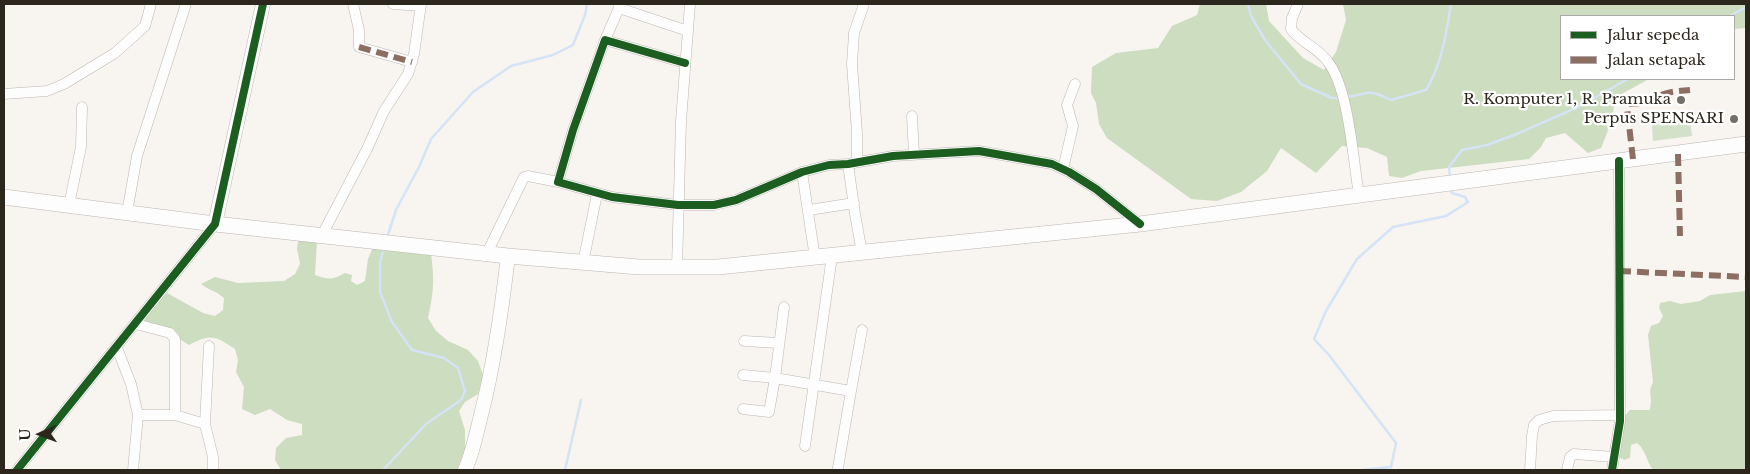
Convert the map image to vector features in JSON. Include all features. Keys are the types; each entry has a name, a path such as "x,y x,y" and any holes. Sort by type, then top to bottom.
{"main road":[{"path":"4,197 215,224 376,240 508,256 638,267 718,268 1140,224 1746,144"}],"street":[{"path":"4,94 48,91 64,84 115,53 145,26 151,4"},
{"path":"127,213 137,156 186,4"},
{"path":"17,470 118,348 215,224 262,4"},
{"path":"353,4 359,30 359,47 412,62"},
{"path":"322,235 367,150 384,111 408,74 412,62 421,5 393,4"},
{"path":"677,268 681,121 690,4"},
{"path":"1298,4 1292,18 1291,29 1300,39 1326,59 1333,69 1341,89 1359,195"},
{"path":"558,182 573,130 619,6 688,31"},
{"path":"862,253 854,203 852,163 858,133 852,64 854,33 863,7"},
{"path":"605,40 685,63"},
{"path":"1063,169 1073,126 1067,105 1074,84"},
{"path":"69,205 81,147 82,107"},
{"path":"912,116 914,154"},
{"path":"487,253 524,177 528,176 558,182 598,194 678,205 714,205 736,200 802,172 829,165 892,156 978,151 1052,164 1096,189 1140,224"},
{"path":"1612,470 1619,415 1619,161"},
{"path":"802,172 815,258"},
{"path":"583,263 598,194"},
{"path":"809,210 854,203"},
{"path":"465,470 479,425 492,372 508,256"},
{"path":"805,446 832,256"},
{"path":"743,409 769,412 784,307"},
{"path":"136,324 170,333 175,339 175,415"},
{"path":"838,468 862,330"},
{"path":"744,341 778,343"},
{"path":"209,346 206,424 214,470"},
{"path":"118,348 131,384 138,415 133,470"},
{"path":"743,375 775,378 851,391"},
{"path":"138,415 175,415 206,424"},
{"path":"1530,470 1532,436 1534,425 1539,420 1553,416 1619,415"},
{"path":"1567,470 1570,457 1574,454 1614,457"}],"green space":[{"path":"1200,4 1266,4 1269,21 1303,58 1324,70 1336,52 1346,20 1343,4 1746,4 1746,28 1735,29 1735,15 1560,15 1560,80 1647,80 1616,97 1611,123 1601,148 1588,153 1565,133 1546,138 1541,147 1529,159 1421,171 1402,178 1389,176 1387,157 1367,148 1342,146 1316,173 1281,148 1267,171 1241,192 1217,201 1191,199 1107,138 1099,124 1096,103 1091,93 1092,67 1116,53 1158,48 1172,26 1197,15"},
{"path":"1690,120 1692,136 1653,141 1652,125"},
{"path":"298,240 317,241 315,275 330,278 345,273 352,275 351,281 357,285 365,281 368,259 376,240 430,246 433,282 428,318 436,331 448,341 468,350 478,361 483,375 478,394 465,402 459,411 465,430 465,449 457,470 281,470 275,460 276,448 286,438 302,435 302,424 287,420 270,409 255,415 242,409 244,387 236,372 238,360 235,349 223,341 213,338 203,339 189,345 173,335 139,321 167,293 203,313 215,316 223,310 224,298 201,284 215,277 238,283 284,281 295,274 300,264 297,248"},
{"path":"1746,291 1746,470 1653,470 1637,443 1631,445 1630,458 1624,460 1619,457 1620,432 1626,415 1630,410 1650,410 1650,390 1653,382 1648,335 1651,326 1659,323 1663,316 1659,308 1660,303 1670,301 1681,304 1700,301 1710,295"}],"waterway":[{"path":"387,238 396,210 419,167 431,139 473,92 511,66 553,55 573,45 585,15 587,4"},
{"path":"1248,4 1251,16 1265,40 1301,84 1332,98 1339,98"},
{"path":"1345,97 1371,93 1391,100 1426,90 1440,59 1451,4"},
{"path":"1732,15 1746,7"},
{"path":"1450,177 1449,167 1462,150 1487,145 1514,135 1576,108 1626,80"},
{"path":"1362,470 1391,467 1396,443 1329,355 1314,339 1326,311 1357,259 1393,227 1446,216 1468,202 1465,197 1452,193 1451,187"},
{"path":"383,470 426,424 461,400 465,391 458,368 444,358 412,350 392,322 380,292 380,263 384,248"},
{"path":"565,470 581,400"}],"marked path":[{"path":"359,47 412,62"},
{"path":"1633,159 1627,108 1629,104 1645,102 1670,92 1690,90"},
{"path":"1678,154 1680,236"},
{"path":"1619,271 1746,277"}],"cycle path":[{"path":"17,470 215,224 263,4"},
{"path":"685,63 605,40 573,130 558,182 612,197 678,205 714,205 736,200 802,172 829,165 848,164 893,156 979,151 1052,164 1096,189 1140,224"},
{"path":"1612,470 1620,421 1619,161"}],"place":[{"name":"R. Komputer 1, R. Pramuka","path":"1681,100"},
{"name":"Perpus SPENSARI","path":"1734,119"}]}
